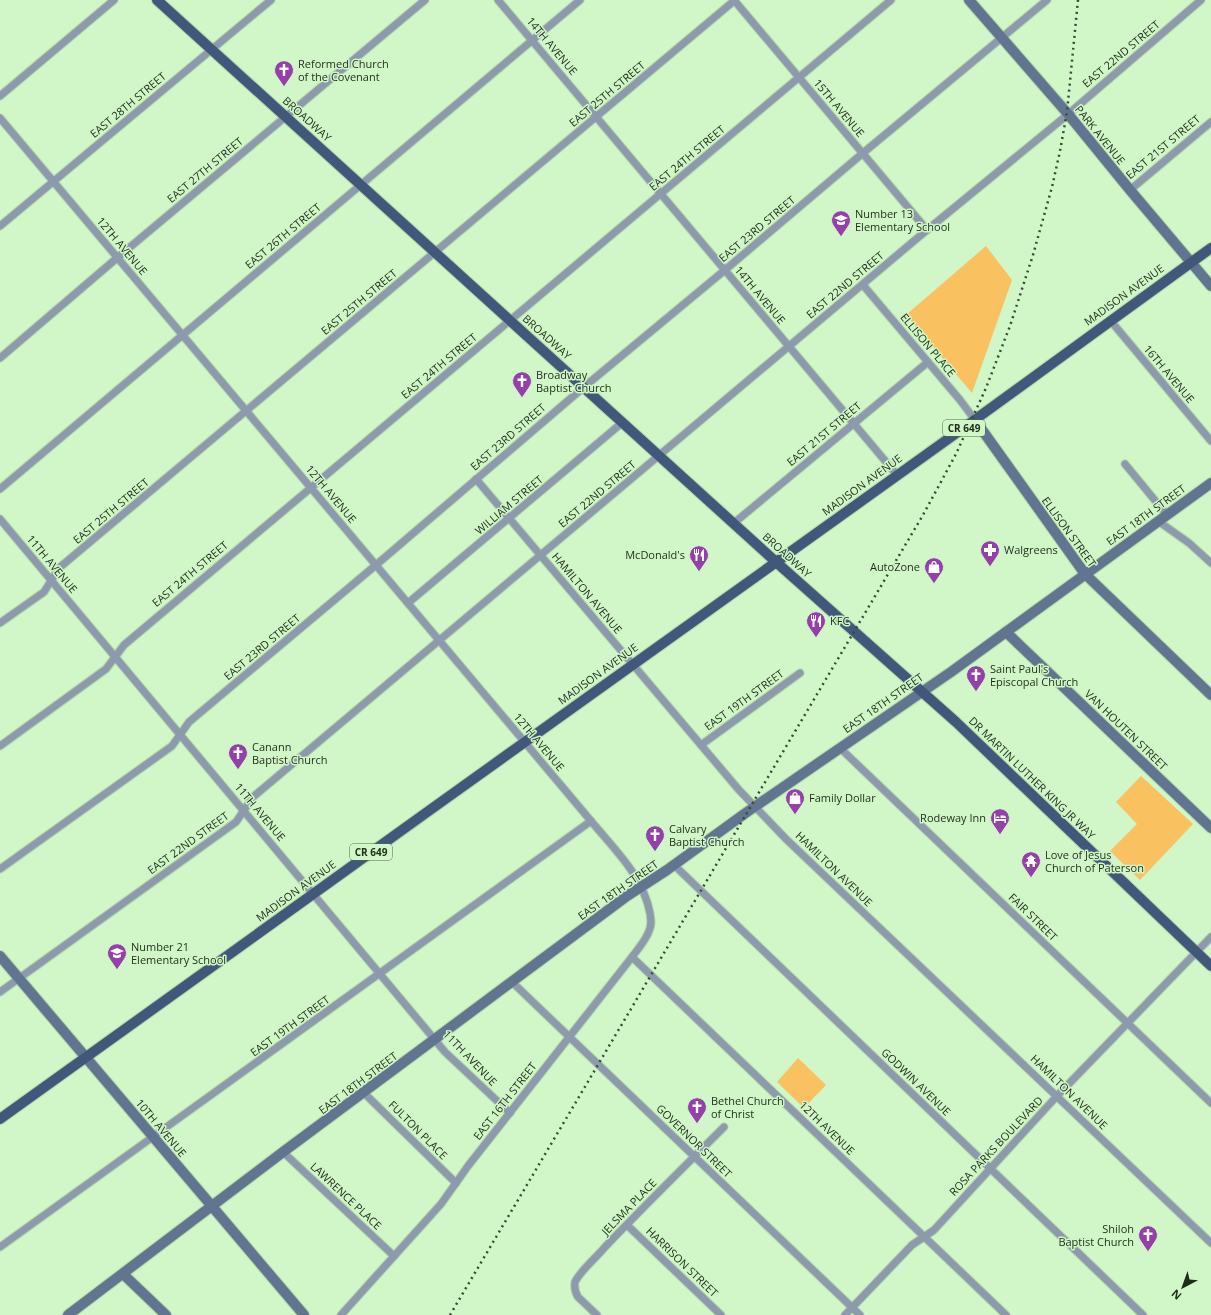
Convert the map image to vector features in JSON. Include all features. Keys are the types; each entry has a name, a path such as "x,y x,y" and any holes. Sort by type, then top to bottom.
{"main road":[{"name":"BROADWAY","path":"157,0 921,692"},
{"name":"MADISON AVENUE","path":"0,1119 524,741 975,420 1110,320 1211,248"},
{"name":"DR MARTIN LUTHER KING JR WAY","path":"921,692 962,727 1211,966"}],"street":[{"path":"0,96 114,0"},
{"name":"EAST 28TH STREET","path":"0,226 271,0"},
{"name":"EAST 27TH STREET","path":"0,358 425,0"},
{"name":"14TH AVENUE","path":"498,0 897,475"},
{"name":"EAST 26TH STREET","path":"0,489 580,0"},
{"name":"15TH AVENUE","path":"735,0 928,230"},
{"name":"EAST 25TH STREET","path":"0,624 44,592 60,568 735,0"},
{"name":"EAST 24TH STREET","path":"0,746 106,669 124,645 891,0"},
{"name":"PARK AVENUE","path":"969,0 1068,114 1211,286"},
{"name":"EAST 23RD STREET","path":"0,869 172,746 189,722 376,565 584,387 1047,0"},
{"name":"EAST 22ND STREET","path":"0,992 236,822 253,797 1068,114 1201,0"},
{"name":"12TH AVENUE","path":"0,118 591,821 642,886"},
{"name":"EAST 21ST STREET","path":"1130,190 1211,122"},
{"name":"ELLISON PLACE","path":"863,285 960,400 975,420"},
{"name":"16TH AVENUE","path":"1110,320 1211,441"},
{"name":"EAST 21ST STREET","path":"734,523 928,362"},
{"name":"ELLISON STREET","path":"975,420 1085,574 1211,695"},
{"name":"WILLIAM STREET","path":"408,603 623,422"},
{"path":"1125,464 1167,515"},
{"name":"HAMILTON AVENUE","path":"476,479 739,790 796,848 1211,1243"},
{"name":"EAST 18TH STREET","path":"68,1315 283,1152 627,896 674,865 1006,632 1211,483"},
{"name":"11TH AVENUE","path":"0,519 436,1039 445,1052 510,1113"},
{"path":"1158,521 1189,543 1211,563"},
{"name":"VAN HOUTEN STREET","path":"1006,632 1211,828"},
{"name":"EAST 19TH STREET","path":"701,745 800,673"},
{"name":"FAIR STREET","path":"840,748 1211,1103"},
{"name":"EAST 19TH STREET","path":"0,1248 591,821"},
{"name":"GODWIN AVENUE","path":"674,865 1143,1315"},
{"name":"EAST 16TH STREET","path":"342,1315 441,1204 646,938 650,931 652,922 648,902 642,886"},
{"name":"ROSA PARKS BOULEVARD","path":"845,1315 912,1245 934,1230 1057,1096 1211,937"},
{"name":"10TH AVENUE","path":"0,956 304,1315"},
{"name":"12TH AVENUE","path":"632,957 1006,1315"},
{"name":"GOVERNOR STREET","path":"512,982 860,1315"},
{"name":"FULTON PLACE","path":"364,1093 456,1183"},
{"name":"JELSMA PLACE","path":"597,1315 574,1289 580,1274 724,1127"},
{"name":"LAWRENCE PLACE","path":"283,1152 394,1256"},
{"name":"HARRISON STREET","path":"627,1225 721,1315"},
{"path":"123,1274 166,1315"}],"shaded area":[{"path":"986,246 1012,280 972,393 906,315"},
{"path":"1141,776 1193,824 1140,880 1110,851 1137,824 1116,802"},
{"path":"798,1058 826,1085 804,1108 777,1082"}],"railway":[{"path":"450,1315 923,515 956,454 986,388 1010,326 1033,255 1052,187 1067,112 1078,0"}],"place":[{"name":"Reformed Church of the Covenant","path":"284,87"},
{"name":"Number 13 Elementary School","path":"841,237"},
{"name":"Broadway Baptist Church","path":"522,398"},
{"name":"Walgreens","path":"990,567"},
{"name":"McDonald's","path":"699,572"},
{"name":"AutoZone","path":"934,584"},
{"name":"KFC","path":"816,638"},
{"name":"Saint Paul's Episcopal Church","path":"976,692"},
{"name":"Canann Baptist Church","path":"238,770"},
{"name":"Family Dollar","path":"795,815"},
{"name":"Rodeway Inn","path":"1000,835"},
{"name":"Calvary Baptist Church","path":"655,852"},
{"name":"Love of Jesus Church of Paterson","path":"1031,878"},
{"name":"Number 21 Elementary School","path":"117,970"},
{"name":"Bethel Church of Christ","path":"697,1124"},
{"name":"Shiloh Baptist Church","path":"1148,1252"}]}
